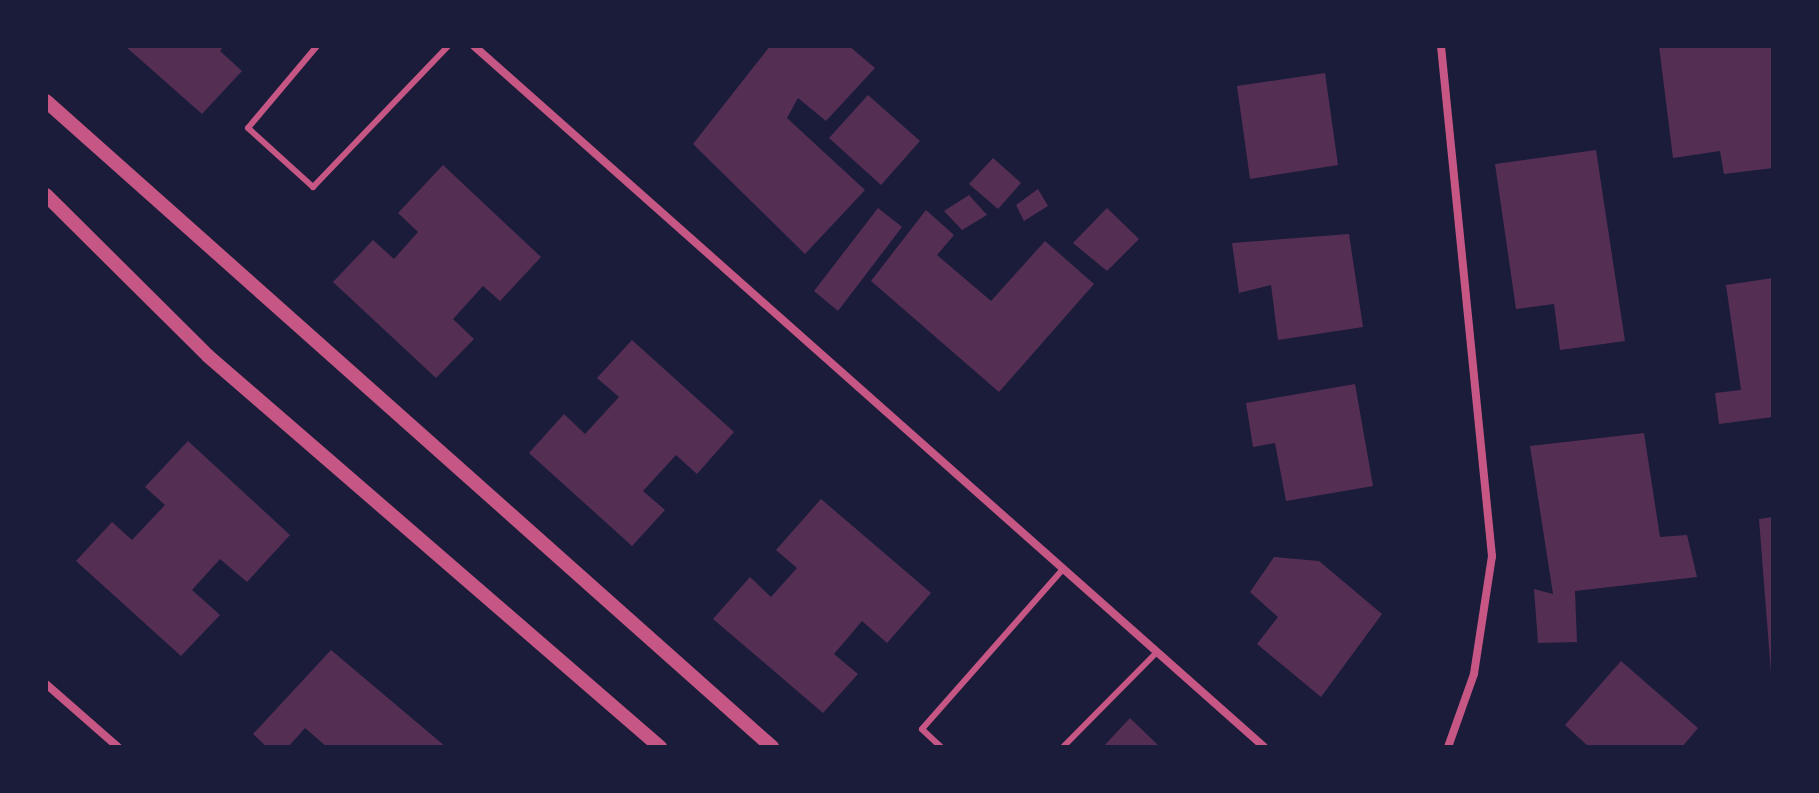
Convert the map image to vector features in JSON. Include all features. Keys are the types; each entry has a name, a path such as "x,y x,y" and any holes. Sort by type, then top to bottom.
{"street":[{"path":"474,46 1264,747"},
{"path":"1441,46 1492,556 1474,674 1448,747"},
{"path":"46,101 772,747"},
{"path":"46,195 208,356 660,747"},
{"path":"46,684 118,747"}],"lane":[{"path":"317,46 248,128 313,187 448,46"},
{"path":"941,747 922,729 1063,569"},
{"path":"1063,747 1157,652"}],"building":[{"path":"125,46 224,46 220,51 242,71 202,114"},
{"path":"770,46 849,46 875,68 826,121 798,98 787,118 865,190 805,254 693,144"},
{"path":"1659,46 1773,46 1773,168 1724,174 1720,151 1673,158"},
{"path":"1325,73 1338,165 1250,179 1237,86"},
{"path":"868,95 920,141 881,185 829,138"},
{"path":"1596,150 1625,341 1560,350 1554,304 1516,309 1495,164"},
{"path":"993,158 1021,183 998,209 969,184"},
{"path":"443,165 541,257 500,301 483,286 453,319 474,339 436,378 333,282 373,240 394,259 418,232 398,213"},
{"path":"1038,189 1048,206 1024,221 1016,205"},
{"path":"969,195 987,215 962,230 944,211"},
{"path":"878,208 902,227 838,311 814,291"},
{"path":"1107,208 1139,239 1107,271 1073,243"},
{"path":"926,210 954,235 937,255 991,301 1045,241 1094,284 999,392 871,281"},
{"path":"1349,234 1363,327 1278,340 1271,285 1239,293 1232,243"},
{"path":"1773,278 1773,417 1719,424 1715,393 1741,390 1726,285"},
{"path":"632,340 734,432 697,474 676,455 643,491 665,510 632,546 529,453 564,414 585,434 619,397 597,378"},
{"path":"1355,384 1373,486 1286,501 1275,443 1253,447 1246,403"},
{"path":"1644,433 1660,537 1687,535 1697,577 1575,591 1577,642 1538,643 1534,589 1553,594 1530,446"},
{"path":"188,441 290,535 247,582 220,559 192,590 220,615 181,656 76,561 112,522 132,540 165,505 145,487"},
{"path":"821,499 931,593 887,643 862,621 834,654 858,674 823,713 713,619 750,577 771,597 797,568 776,550"},
{"path":"1773,517 1773,673 1771,673 1759,519"},
{"path":"1274,557 1319,561 1382,614 1321,697 1257,644 1278,617 1250,592"},
{"path":"331,650 446,747 327,747 305,728 288,747 267,747 253,734"},
{"path":"1621,661 1698,728 1682,747 1589,747 1565,725"},
{"path":"1130,718 1160,747 1103,747"}]}
